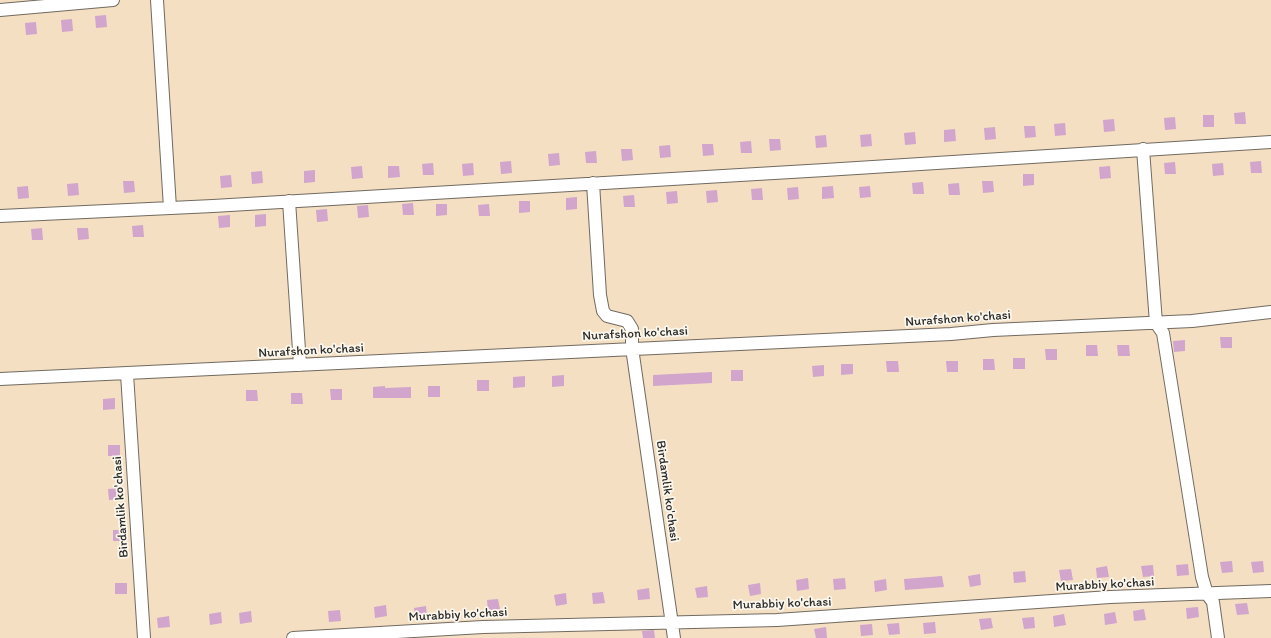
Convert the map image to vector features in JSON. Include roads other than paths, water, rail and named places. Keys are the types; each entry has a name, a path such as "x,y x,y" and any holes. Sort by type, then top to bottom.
{"street":[{"path":"0,10 113,0"},
{"path":"157,0 170,208"},
{"path":"0,216 170,208 817,171 1271,142"},
{"path":"1143,149 1156,323 1163,334 1201,570 1207,594 1213,602 1218,638"},
{"name":"Birdamlik ko'chasi","path":"593,183 600,295 603,311 607,316 627,322 632,329 632,348 674,638"},
{"path":"289,201 300,365"},
{"name":"Nurafshon ko'chasi","path":"0,379 127,374 632,348 943,335 993,330 1192,322 1271,312"},
{"name":"Birdamlik ko'chasi","path":"127,374 144,638"},
{"name":"Murabbiy ko'chasi","path":"293,638 483,627 672,621 777,620 1110,597 1271,591"}]}
